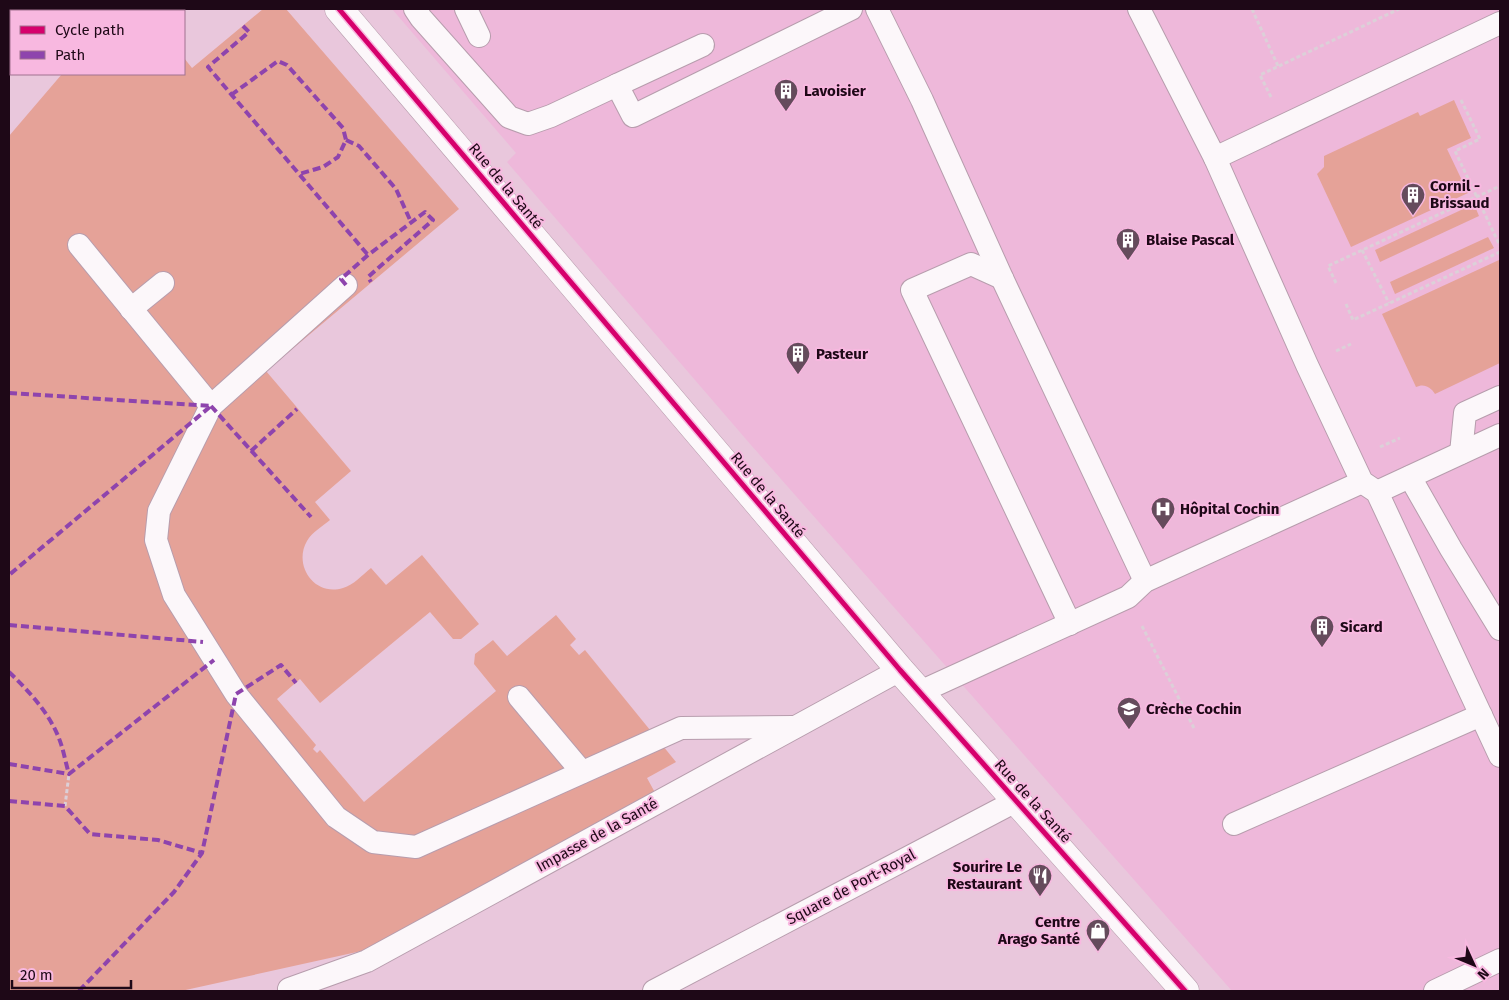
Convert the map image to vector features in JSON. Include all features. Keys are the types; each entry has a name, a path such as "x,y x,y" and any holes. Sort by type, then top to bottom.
{"street":[{"name":"Rue de la Santé","path":"339,9 900,670 1185,991"}],"lane":[{"path":"415,9 508,117 528,124 551,116 704,45"},
{"path":"466,9 479,36"},
{"path":"617,85 633,116 851,9"},
{"path":"877,9 922,100 1002,278 1145,581"},
{"path":"1139,9 1215,158 1307,365 1352,460 1370,487 1500,756"},
{"path":"1215,158 1500,23"},
{"path":"79,246 211,406"},
{"path":"1002,278 971,264 912,290 1070,624"},
{"path":"131,309 163,283"},
{"path":"346,285 211,406 159,511 156,540 174,595 236,694 336,817 373,842 416,847 682,728 794,727"},
{"path":"1461,453 1465,413 1500,397"},
{"path":"920,692 1128,597 1145,581 1370,487 1410,477 1500,435"},
{"path":"1410,477 1500,629"},
{"name":"Impasse de la Santé","path":"289,989 367,961 900,670"},
{"path":"518,697 582,772"},
{"path":"1234,824 1481,715"},
{"name":"Square de Port-Royal","path":"654,991 691,983 1016,801"},
{"path":"1435,991 1500,960"}],"path":[{"path":"1252,9 1278,66"},
{"path":"1274,104 1260,74 1399,9"},
{"path":"1461,100 1480,139 1454,151 1500,246"},
{"path":"1336,283 1328,266 1500,186"},
{"path":"1362,250 1389,303"},
{"path":"1346,304 1353,320 1500,252"},
{"path":"1352,460 1400,438"},
{"path":"1128,597 1195,730"},
{"path":"66,806 69,774"}],"shaded area":[{"path":"118,9 181,9 180,10 116,10"},
{"path":"263,9 286,9 459,209 266,371 351,471 315,502 330,520 309,538 303,550 305,569 309,577 323,588 333,590 347,587 371,568 386,585 422,555 479,624 461,639 453,639 430,612 320,703 300,679 277,699 316,745 313,749 317,753 320,750 364,802 496,691 474,664 475,654 493,640 507,656 556,615 576,639 570,645 579,655 585,650 676,762 647,778 658,798 366,950 181,991 9,991 9,136 61,75 185,75 185,59 192,68"},
{"name":"Hôpital Cochin","path":"392,9 1500,9 1500,991 1232,991 751,445 507,162 516,153"},
{"path":"1454,100 1471,138 1447,149 1468,193 1351,247 1317,174 1324,167 1324,156 1418,112 1420,116"},
{"path":"1474,204 1479,216 1380,262 1375,250"},
{"path":"1488,237 1494,248 1395,294 1390,282"},
{"path":"1499,260 1500,363 1435,394 1427,386 1416,387 1382,314"}],"marked path":[{"path":"243,26 249,32 208,67 368,255"},
{"path":"231,95 278,61 287,65 343,128 346,140 338,157 323,167 299,174"},
{"path":"346,140 359,146 396,189 411,222"},
{"path":"346,285 341,279 368,255 425,212 433,220 368,277 371,282"},
{"path":"9,393 211,406 9,575"},
{"path":"211,406 311,517"},
{"path":"251,451 297,409"},
{"path":"9,625 203,642"},
{"path":"9,672 32,696 52,724 61,744 69,774 214,660"},
{"path":"79,991 174,892 202,853 236,694 281,665 296,683"},
{"path":"9,764 69,774"},
{"path":"9,801 65,806 90,834 158,840 202,853"}],"cycle path":[{"path":"339,9 900,670 1185,991"}],"place":[{"name":"Lavoisier","path":"786,112"},
{"name":"Cornil - Brissaud","path":"1413,216"},
{"name":"Blaise Pascal","path":"1128,261"},
{"name":"Pasteur","path":"798,375"},
{"name":"Hôpital Cochin","path":"1163,530"},
{"name":"Sicard","path":"1322,648"},
{"name":"Crèche Cochin","path":"1129,730"},
{"name":"Sourire Le Restaurant","path":"1040,897"},
{"name":"Centre Arago Santé","path":"1098,952"}]}
